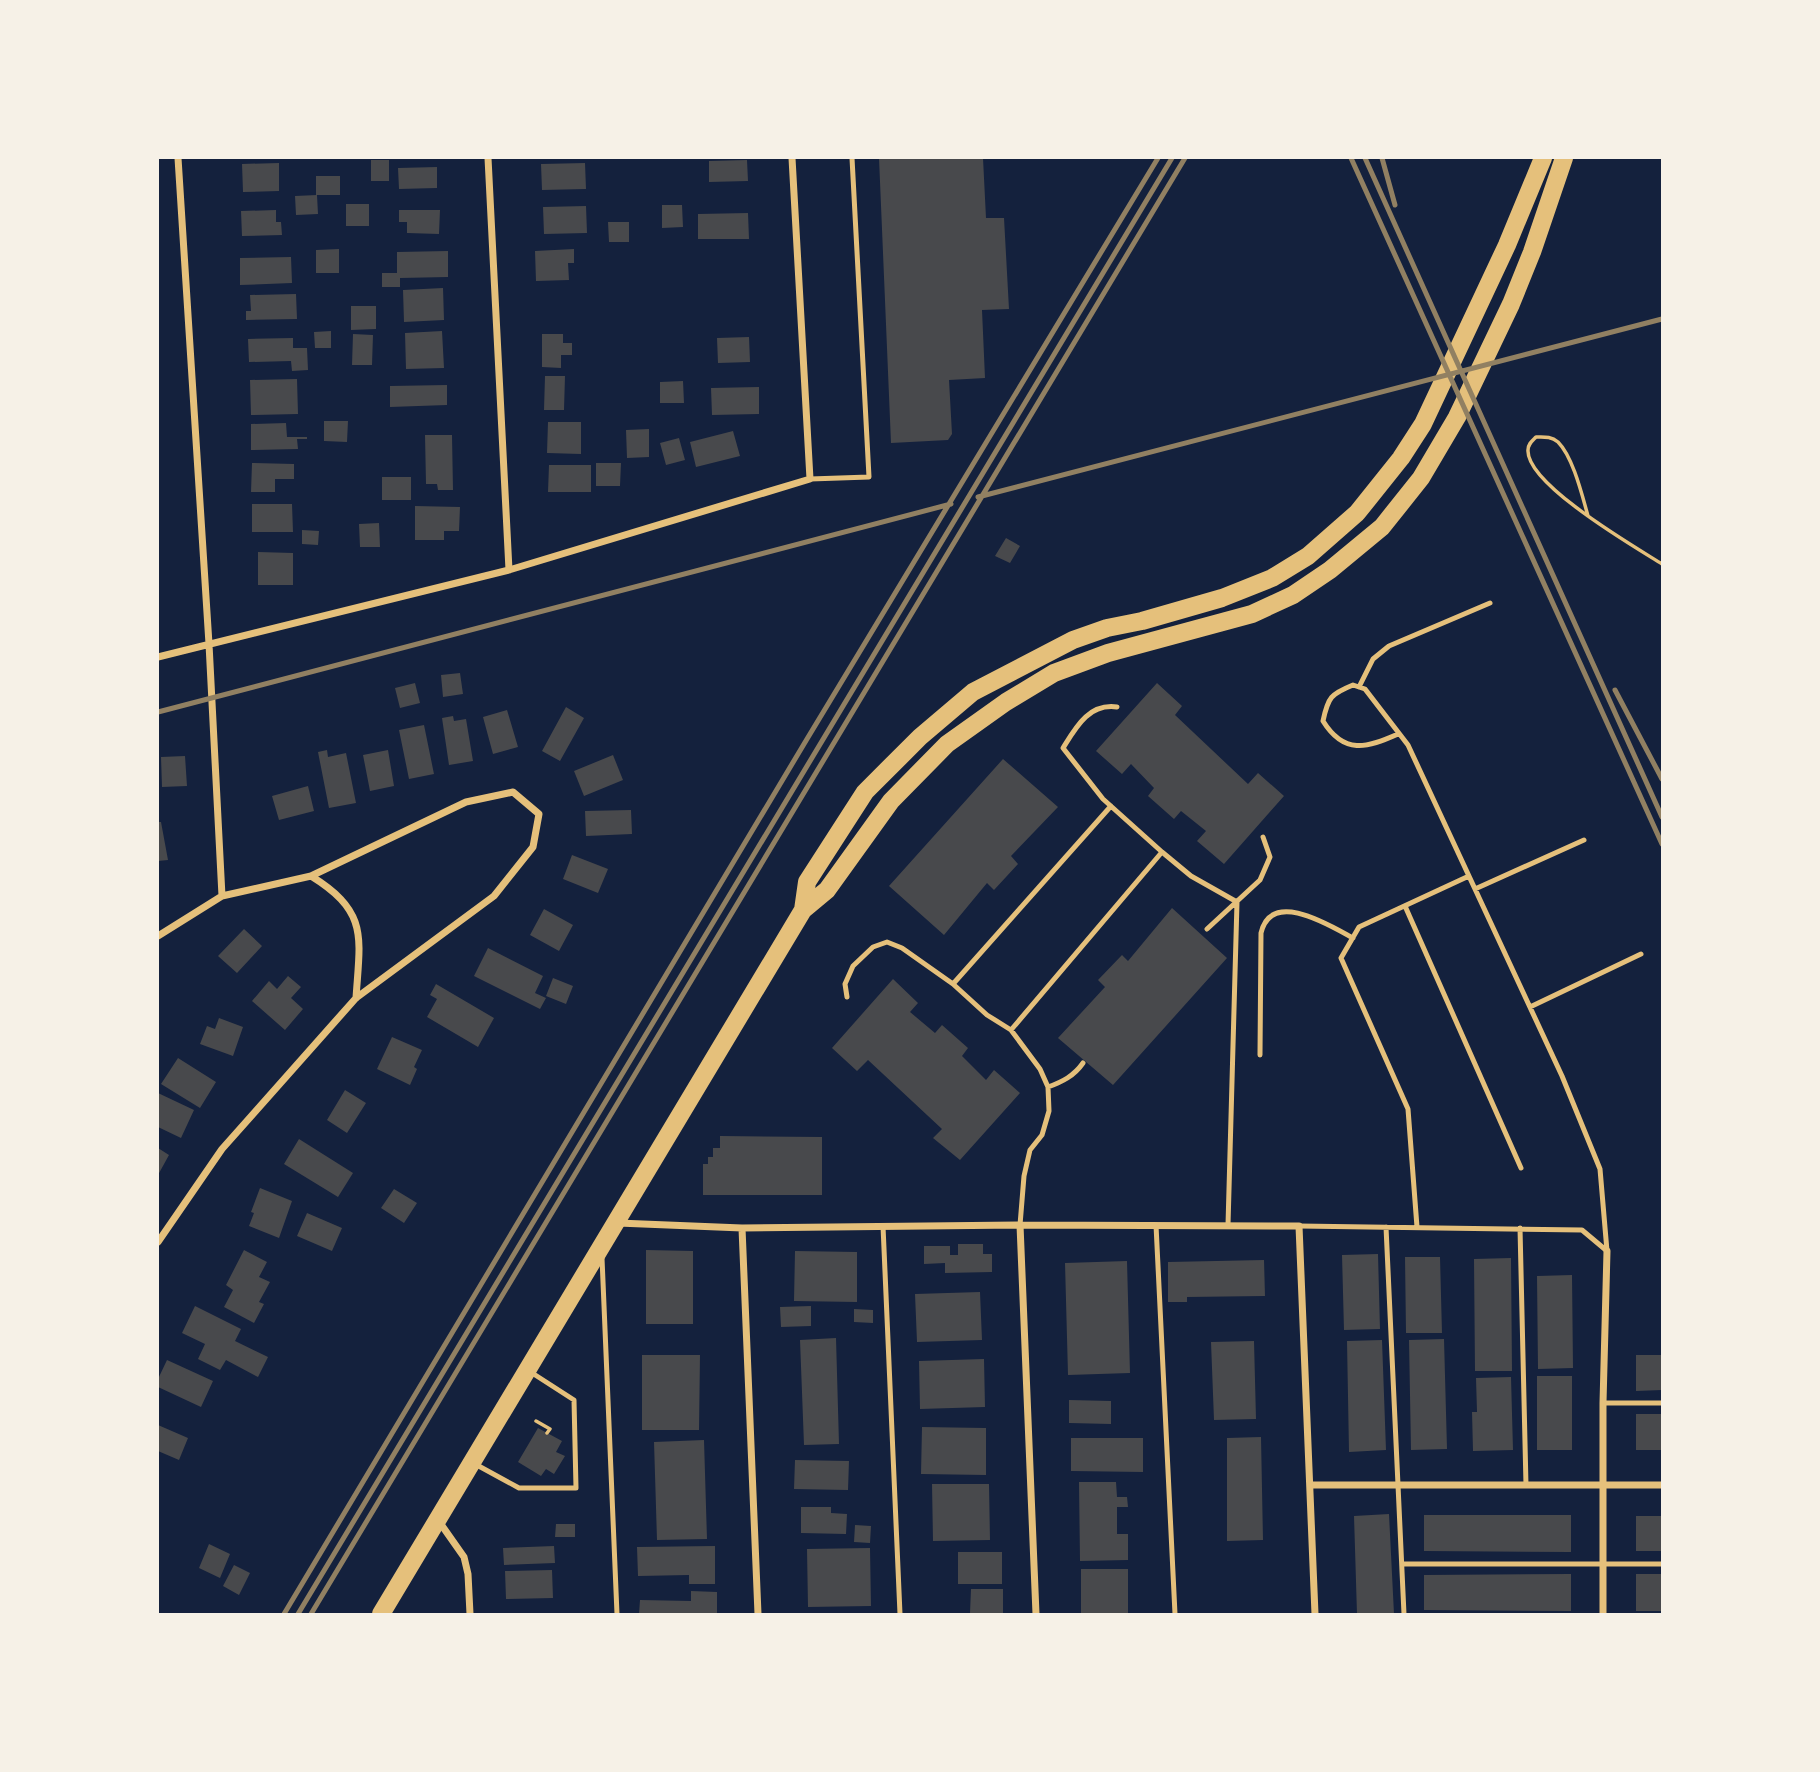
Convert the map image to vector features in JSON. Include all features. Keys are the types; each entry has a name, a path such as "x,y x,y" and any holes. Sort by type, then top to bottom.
{"main road":[{"path":"803,910 807,882 865,792 920,737 973,692 1073,640 1107,628 1222,598 1272,578 1308,556 1357,513 1401,458 1423,424 1507,245 1543,158"},
{"path":"381,1615 803,910 827,890 891,801 947,744 1006,702 1054,673 1121,649 1252,614 1293,595 1330,570 1382,527 1421,478 1462,406 1522,278 1564,158"}],"street":[{"path":"178,158 222,895"},
{"path":"488,158 509,570"},
{"path":"158,657 509,570 810,479 792,158"},
{"path":"158,936 222,895 312,876 466,802 513,792 539,814 533,847 494,896 356,998 222,1149 158,1242"},
{"path":"312,876 331,888 347,904 356,923 359,948 356,998"},
{"path":"615,1223 742,1228 1020,1224 1299,1226 1315,1615"},
{"path":"1020,1224 1036,1615"},
{"path":"742,1228 758,1615"},
{"path":"1603,1615 1602,1403 1607,1251"},
{"path":"1310,1485 1662,1485"},
{"path":"438,1520 464,1557 468,1574 470,1615"}],"lane":[{"path":"810,479 869,477 852,158"},
{"path":"1359,687 1373,659 1388,646 1490,603"},
{"path":"1398,734 1365,746 1341,742 1331,735 1323,721 1327,701 1337,692 1353,685 1365,690 1408,744 1562,1076 1600,1169 1607,1251"},
{"path":"1117,707 1104,706 1096,709 1077,725 1063,748 1111,806 1161,852 1191,876 1237,902"},
{"path":"953,984 1111,806"},
{"path":"1207,929 1260,880 1270,858 1263,837"},
{"path":"1475,889 1584,839"},
{"path":"1011,1030 1161,852"},
{"path":"1417,1227 1408,1110 1341,958 1359,928 1469,876"},
{"path":"1228,1225 1237,902"},
{"path":"1405,906 1521,1168"},
{"path":"1261,1055 1261,933 1264,921 1271,915 1280,913 1304,914 1353,938"},
{"path":"847,997 845,984 853,966 873,947 887,942 902,948 953,984 988,1015 1011,1030 1040,1069 1048,1087 1049,1111 1042,1135 1030,1150 1024,1176 1020,1224"},
{"path":"1530,1007 1641,954"},
{"path":"1048,1087 1062,1082 1083,1063"},
{"path":"1156,1225 1175,1615"},
{"path":"883,1226 900,1615"},
{"path":"1299,1226 1582,1230 1607,1251"},
{"path":"1386,1227 1404,1615"},
{"path":"1520,1228 1526,1485"},
{"path":"602,1246 602,1300 617,1615"},
{"path":"472,1462 519,1488 576,1488 574,1400 527,1370"},
{"path":"1602,1403 1662,1403"},
{"path":"1402,1564 1662,1564"}],"path":[{"path":"1588,516 1569,461 1559,443 1549,437 1536,437 1529,444 1527,453 1549,487 1588,516 1662,565"},
{"path":"536,1421 550,1429 547,1433"}],"building":[{"path":"879,158 983,158 986,218 1004,218 1009,309 982,310 985,378 949,380 952,434 948,440 891,443"},
{"path":"371,160 389,160 389,181 371,181"},
{"path":"747,160 748,181 709,182 709,161"},
{"path":"279,163 279,191 243,192 242,164"},
{"path":"585,163 586,189 542,190 541,164"},
{"path":"437,167 437,188 399,189 398,168"},
{"path":"316,176 340,176 340,195 316,195"},
{"path":"317,195 318,214 296,215 295,196"},
{"path":"346,204 369,204 369,226 346,226"},
{"path":"662,205 682,205 683,227 662,228"},
{"path":"586,206 587,233 544,234 543,207"},
{"path":"276,210 276,222 281,222 282,235 242,236 241,211"},
{"path":"399,210 440,210 439,234 407,233 407,222 399,222"},
{"path":"748,213 749,239 698,239 698,214"},
{"path":"608,222 629,222 629,242 609,242"},
{"path":"339,249 339,273 316,273 316,250"},
{"path":"574,249 574,263 568,263 569,280 536,281 535,251"},
{"path":"448,251 448,277 400,278 400,287 382,287 382,273 397,273 397,252"},
{"path":"291,257 292,283 240,285 240,258"},
{"path":"443,288 444,320 404,322 403,290"},
{"path":"296,294 297,319 246,320 246,311 251,311 250,295"},
{"path":"351,306 376,306 376,329 351,330"},
{"path":"331,331 331,348 315,348 314,332"},
{"path":"442,331 444,368 406,369 405,333"},
{"path":"353,334 373,335 372,365 352,365"},
{"path":"542,334 563,334 563,343 572,343 572,355 561,355 561,368 542,367"},
{"path":"749,337 750,362 718,363 717,338"},
{"path":"293,338 293,348 307,348 308,370 292,371 291,361 249,362 248,339"},
{"path":"545,376 565,376 564,410 544,410"},
{"path":"297,379 298,414 251,415 250,380"},
{"path":"683,381 684,403 660,403 660,382"},
{"path":"447,385 447,405 390,407 390,386"},
{"path":"759,387 759,414 712,415 711,388"},
{"path":"324,421 348,421 347,442 324,441"},
{"path":"548,422 581,422 581,454 547,453"},
{"path":"286,423 287,437 307,437 297,439 298,449 251,450 251,424"},
{"path":"649,429 649,457 627,458 626,430"},
{"path":"733,431 740,456 696,467 690,442"},
{"path":"425,435 452,435 453,490 438,490 437,484 426,484"},
{"path":"679,438 685,460 666,465 660,443"},
{"path":"252,463 294,464 294,479 275,479 275,492 251,492"},
{"path":"596,463 621,463 620,486 596,486"},
{"path":"549,465 591,465 591,492 548,492"},
{"path":"382,477 411,477 411,500 382,500"},
{"path":"252,504 292,504 293,532 252,532"},
{"path":"415,506 460,507 459,531 444,531 444,540 415,540"},
{"path":"379,523 380,547 360,547 359,524"},
{"path":"302,530 319,531 318,545 302,544"},
{"path":"1006,538 1020,546 1010,563 995,556"},
{"path":"258,552 293,553 293,585 258,585"},
{"path":"460,673 463,694 443,697 441,675"},
{"path":"415,683 420,703 400,708 395,688"},
{"path":"1157,683 1182,706 1175,715 1248,784 1258,773 1284,796 1224,864 1197,841 1206,831 1181,811 1174,819 1148,796 1154,788 1131,764 1122,774 1096,751"},
{"path":"566,707 584,718 560,761 542,751"},
{"path":"507,710 518,747 493,754 483,717"},
{"path":"453,716 454,721 466,719 473,761 449,765 442,718"},
{"path":"424,725 434,774 409,779 399,730"},
{"path":"327,750 328,757 346,753 356,803 329,808 318,752"},
{"path":"388,750 394,786 370,791 363,755"},
{"path":"613,755 623,780 584,796 574,771"},
{"path":"185,756 187,786 162,787 161,757"},
{"path":"1003,759 1058,807 1011,856 1018,864 994,890 987,883 944,935 889,886"},
{"path":"308,786 314,811 279,820 272,796"},
{"path":"631,810 632,834 586,836 585,811"},
{"path":"158,822 161,822 168,860 158,861"},
{"path":"572,855 608,869 598,893 563,879"},
{"path":"1172,908 1227,958 1113,1085 1058,1038 1105,987 1098,980 1122,955 1128,961"},
{"path":"544,909 573,925 559,951 530,935"},
{"path":"244,929 262,946 237,973 218,956"},
{"path":"488,948 543,976 535,993 546,998 540,1009 474,976"},
{"path":"288,976 301,987 291,998 303,1009 285,1030 252,1001 269,981 277,989"},
{"path":"553,978 573,986 566,1004 546,996"},
{"path":"893,979 918,1003 910,1012 935,1033 942,1025 968,1048 962,1056 986,1080 994,1070 1020,1093 960,1160 933,1138 942,1129 868,1060 857,1071 832,1048"},
{"path":"436,984 494,1018 478,1047 427,1017 437,999 430,995"},
{"path":"219,1018 243,1027 233,1056 200,1044 207,1026 215,1029"},
{"path":"392,1037 422,1050 410,1085 377,1069"},
{"path":"178,1058 216,1082 200,1108 161,1084"},
{"path":"345,1090 366,1103 347,1133 327,1120"},
{"path":"158,1093 194,1110 181,1138 158,1127"},
{"path":"720,1136 822,1137 822,1195 703,1195 703,1164 708,1164 708,1157 713,1157 713,1148 720,1148"},
{"path":"299,1139 353,1173 338,1197 284,1164"},
{"path":"158,1148 169,1155 158,1175"},
{"path":"260,1188 292,1201 279,1238 249,1226"},
{"path":"394,1189 417,1203 404,1223 381,1208"},
{"path":"307,1213 342,1228 332,1251 297,1236"},
{"path":"958,1244 983,1244 983,1254 992,1254 992,1272 945,1273 945,1263 924,1264 924,1246 950,1246 950,1255 958,1255"},
{"path":"244,1250 267,1262 259,1277 270,1282 259,1302 264,1304 254,1323 224,1307 233,1290 226,1285"},
{"path":"646,1250 693,1251 693,1324 646,1324"},
{"path":"795,1251 857,1252 857,1302 794,1301"},
{"path":"1378,1254 1380,1329 1344,1330 1342,1255"},
{"path":"1405,1257 1440,1257 1442,1333 1406,1333"},
{"path":"1511,1258 1512,1371 1475,1371 1474,1259"},
{"path":"1264,1260 1265,1296 1187,1297 1187,1302 1168,1302 1168,1262"},
{"path":"1127,1261 1130,1373 1068,1375 1065,1263"},
{"path":"1572,1275 1573,1368 1538,1369 1537,1276"},
{"path":"980,1292 982,1340 917,1342 915,1294"},
{"path":"195,1306 241,1329 235,1341 268,1357 258,1377 226,1360 220,1370 198,1359 205,1344 182,1333"},
{"path":"811,1306 811,1326 781,1327 780,1307"},
{"path":"854,1309 873,1310 873,1323 854,1322"},
{"path":"836,1338 839,1444 804,1445 800,1340"},
{"path":"1444,1339 1447,1449 1411,1450 1409,1340"},
{"path":"1382,1340 1386,1450 1349,1452 1347,1341"},
{"path":"1254,1341 1256,1419 1214,1420 1211,1342"},
{"path":"642,1355 700,1355 699,1430 642,1430"},
{"path":"1636,1355 1662,1355 1662,1390 1636,1391"},
{"path":"984,1359 985,1407 920,1409 919,1361"},
{"path":"167,1360 213,1381 201,1407 158,1387 158,1379"},
{"path":"1537,1376 1572,1376 1572,1450 1537,1450"},
{"path":"1511,1377 1513,1450 1473,1451 1472,1412 1477,1412 1476,1378"},
{"path":"1069,1400 1111,1401 1111,1424 1069,1423"},
{"path":"1636,1414 1662,1414 1662,1450 1636,1450"},
{"path":"158,1425 188,1438 179,1460 158,1451"},
{"path":"922,1427 986,1428 986,1475 921,1474"},
{"path":"538,1428 562,1441 556,1452 565,1456 554,1474 546,1469 541,1476 518,1462"},
{"path":"1261,1437 1263,1540 1227,1541 1227,1438"},
{"path":"1071,1438 1143,1438 1143,1472 1071,1471"},
{"path":"704,1440 707,1539 657,1540 654,1442"},
{"path":"795,1460 849,1461 848,1490 794,1489"},
{"path":"1079,1482 1116,1482 1117,1497 1127,1497 1128,1507 1117,1507 1117,1534 1128,1534 1128,1560 1080,1561"},
{"path":"932,1484 989,1484 990,1540 933,1541"},
{"path":"801,1507 831,1507 831,1513 847,1514 846,1534 801,1533"},
{"path":"1389,1514 1394,1614 1357,1614 1354,1516"},
{"path":"1424,1515 1571,1515 1571,1552 1424,1551"},
{"path":"1636,1516 1662,1516 1662,1551 1636,1551"},
{"path":"556,1524 575,1524 575,1537 555,1537"},
{"path":"855,1525 871,1526 870,1543 854,1542"},
{"path":"209,1544 230,1554 220,1578 199,1568"},
{"path":"554,1546 555,1563 504,1565 503,1548"},
{"path":"715,1546 715,1584 689,1584 689,1575 638,1576 637,1547"},
{"path":"870,1548 871,1606 808,1607 807,1549"},
{"path":"958,1552 1002,1552 1002,1584 958,1584"},
{"path":"234,1565 250,1573 239,1595 223,1586"},
{"path":"1081,1569 1128,1569 1128,1614 1081,1614"},
{"path":"552,1570 553,1598 506,1599 505,1571"},
{"path":"1571,1574 1571,1611 1424,1610 1424,1575"},
{"path":"1636,1574 1662,1574 1662,1611 1636,1611"},
{"path":"971,1589 1003,1589 1003,1614 970,1613"},
{"path":"691,1591 717,1592 717,1614 639,1614 640,1600 691,1601"}],"railway":[{"path":"284,1614 1158,158"},
{"path":"298,1614 1172,158"},
{"path":"311,1614 1185,158"},
{"path":"1351,158 1662,844"},
{"path":"1365,158 1662,817"},
{"path":"1382,158 1395,205"},
{"path":"978,497 1662,319"},
{"path":"158,712 951,504"},
{"path":"1615,690 1662,779"}]}
